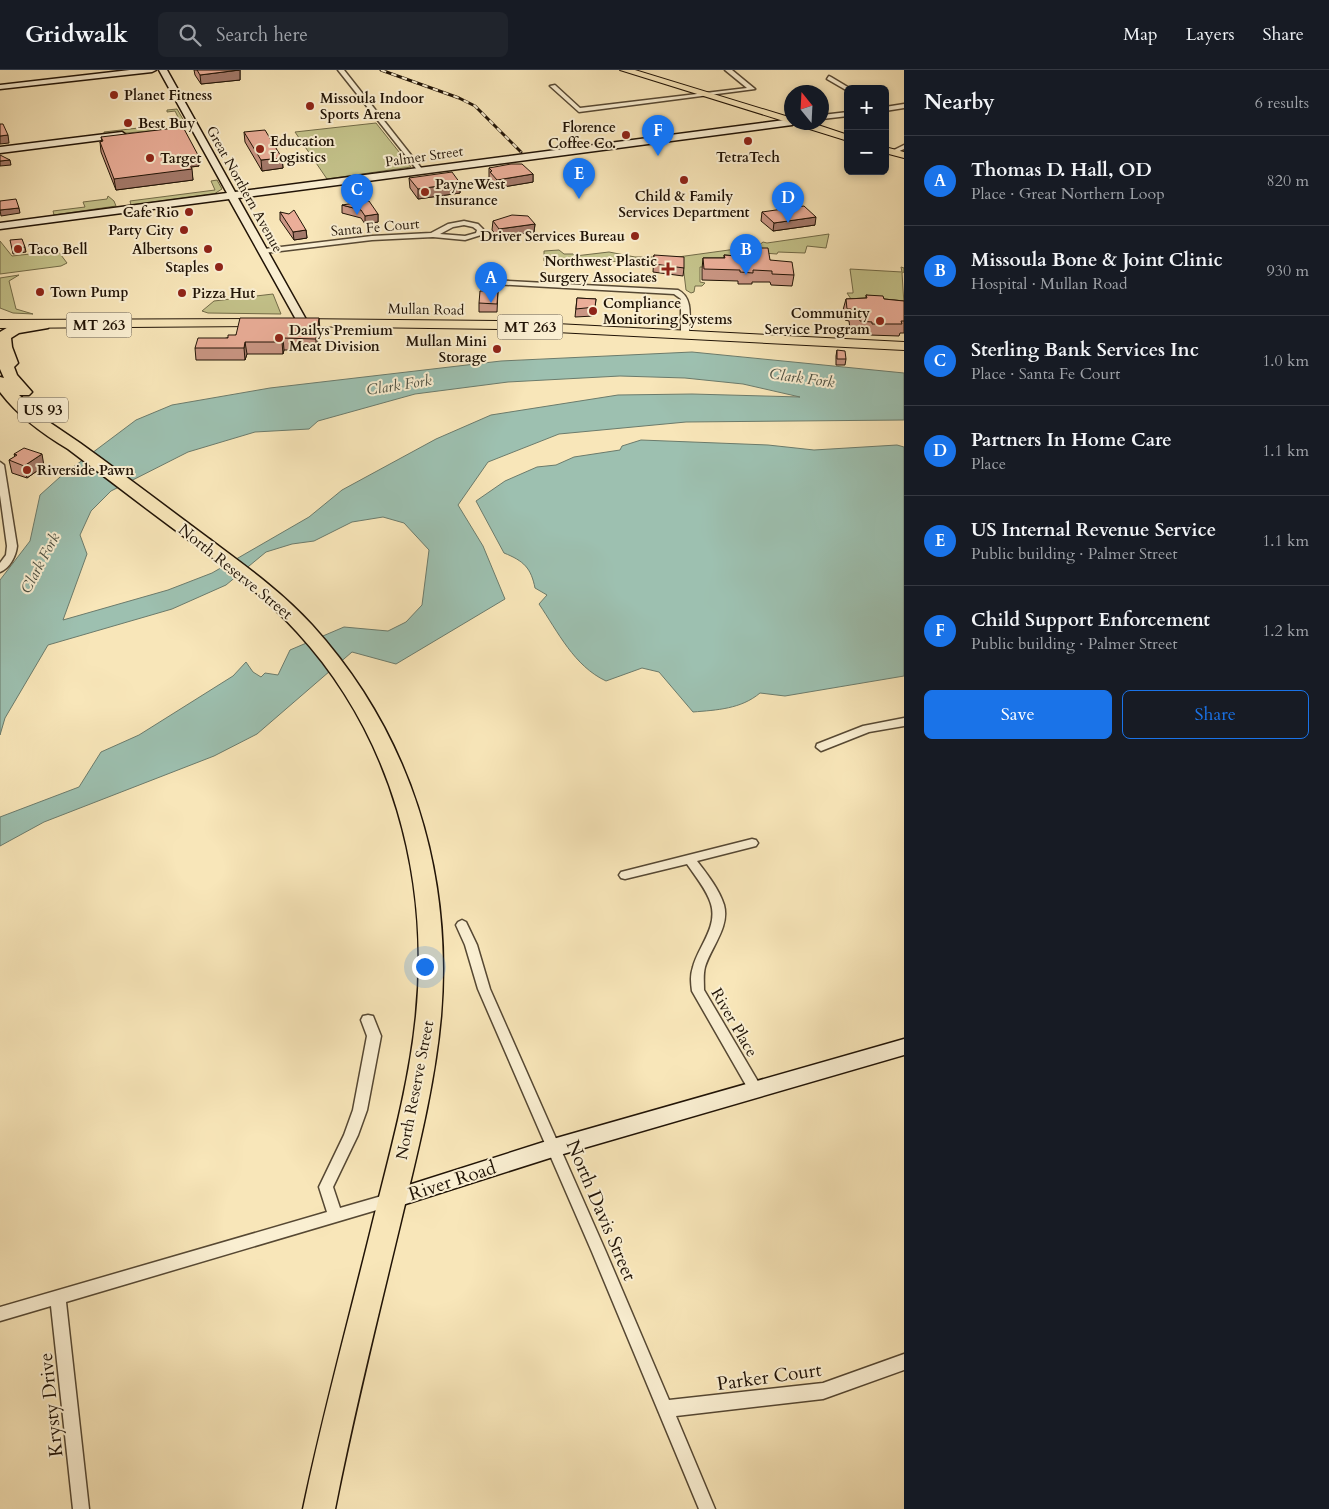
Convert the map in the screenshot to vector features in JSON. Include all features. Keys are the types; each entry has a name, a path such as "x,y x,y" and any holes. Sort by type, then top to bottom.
{"highway":[{"path":"5,379 12,366 5,347 4,336 15,329 43,325"},
{"name":"North Reserve Street","path":"0,349 7,398 49,432 74,446 261,586 311,634 351,685 376,726 406,796 418,840 426,886 430,935 430,994 426,1044 393,1198 319,1509"},
{"name":"North Reserve Street","path":"5,379 28,396 62,428 74,446"}],"main road":[{"path":"625,70 784,119"},
{"path":"822,130 844,137"},
{"name":"Mullan Road","path":"0,319 156,323"},
{"name":"Mullan Road","path":"0,324 303,322 499,325 904,346"}],"street":[{"path":"0,86 152,70"},
{"name":"Great Northern Avenue","path":"163,70 192,130 232,195 303,322"},
{"path":"341,70 420,170"},
{"path":"553,86 579,110 752,89 728,70"},
{"path":"829,78 844,87"},
{"path":"889,108 904,106"},
{"path":"829,117 844,115"},
{"name":"Palmer Street","path":"0,226 784,122"},
{"path":"0,150 130,135"},
{"path":"894,152 904,147"},
{"name":"Santa Fe Court","path":"265,253 313,249 319,245 372,238 433,235 468,238 479,234 481,230 475,225 461,223 450,226 433,235"},
{"path":"493,282 675,292 685,298 685,334"},
{"path":"0,465 12,546 11,555 0,569"},
{"path":"821,747 867,729 904,722"},
{"path":"625,875 752,843"},
{"name":"River Place","path":"690,859 717,903 719,915 696,975 698,991 756,1090"},
{"name":"North Davis Street","path":"462,925 471,945 484,989 707,1509"},
{"path":"335,1214 326,1188 351,1135 360,1110 374,1036 368,1020"},
{"name":"River Road","path":"0,1314 393,1198 553,1148 904,1047"},
{"name":"Krysty Drive","path":"58,1297 81,1509"},
{"name":"Parker Court","path":"664,1409 823,1391 904,1362"}],"shaded area":[{"path":"177,109 187,126 184,128 104,135 104,132 164,125 166,129 182,125 175,111 167,112 167,110"},
{"path":"376,123 411,167 327,179 295,132"},
{"path":"217,180 222,189 214,194 131,205 130,201 215,190 211,181"},
{"path":"108,196 114,201 116,206 54,215 53,211 85,207 83,202 107,199"},
{"path":"829,234 826,248 807,246 805,253 763,253 718,268 700,267 700,282 705,283 702,286 695,286 694,292 691,293 686,290 683,265 587,260 586,263 544,261 544,251 559,250 564,254 573,254 575,256 609,252 635,257 678,257 758,246 763,242"},
{"path":"0,241 12,256 58,251 67,263 61,266 0,274"},
{"path":"901,267 904,268 902,273 904,304 851,299 847,293 853,293 850,269 902,272"},
{"path":"19,275 9,281 16,309 33,314 13,313 0,308 0,278"},
{"path":"273,294 281,314 208,313 202,311 214,301"}],"water":[{"name":"Clark Fork","path":"692,352 904,373 904,420 686,422 559,434 488,462 458,505 483,546 505,599 396,664 352,652 257,734 214,756 44,822 0,846 0,817 79,787 101,752 139,735 233,676 246,662 253,672 261,677 265,673 278,675 290,650 344,627 388,631 406,622 422,605 429,550 404,523 383,517 352,522 314,541 292,544 266,552 226,585 172,609 48,645 5,718 0,735 0,580 30,541 40,495 60,477 136,420 172,405 270,388 501,361","holes":["620,376 685,378 743,384 800,397 692,394 618,395 491,415 436,439 342,490 309,517 212,573 168,590 63,620 87,554 80,535 91,511 111,491 188,452 255,432 309,429 318,421 415,394 508,382"]},
{"path":"641,440 768,445 814,450 897,445 904,447 904,676 785,696 760,693 737,706 693,712 659,672 642,668 606,681 585,667 560,637 539,604 547,595 535,588 529,570 522,562 504,553 476,501 505,481 537,467 556,465 574,457 620,450 622,446"}],"building":[{"path":"197,70 239,70 200,75"},
{"path":"0,124 3,124 8,135 0,136"},
{"name":"Target","path":"183,127 198,155 189,157 190,159 187,160 192,169 114,179 100,142 103,141 101,137"},
{"path":"265,130 282,158 261,160 244,132"},
{"path":"0,155 10,160 0,161"},
{"path":"522,164 533,174 497,180 490,172 492,171 489,168"},
{"path":"452,172 460,183 418,189 409,178"},
{"path":"16,199 19,208 0,210 0,201"},
{"path":"369,201 378,214 365,216 361,210 342,205"},
{"path":"804,206 816,217 774,223 762,212"},
{"path":"294,210 306,230 293,232 280,212 289,214"},
{"path":"512,215 528,216 535,224 499,229 493,221"},
{"path":"22,239 25,247 12,249 10,240"},
{"path":"752,248 768,248 770,260 792,262 794,275 772,274 772,271 753,270 753,273 740,272 740,270 704,269 703,258 725,258 724,255 737,256 737,252 752,253"},
{"path":"654,255 684,257 684,268 654,264"},
{"path":"480,291 498,291 497,304 479,303"},
{"path":"866,295 883,296 884,299 904,301 904,321 901,321 902,324 872,324 872,322 860,321 859,318 853,317 851,309 847,309 846,299 867,298"},
{"path":"577,298 596,299 595,307 576,309"},
{"path":"240,318 319,318 316,339 283,338 282,342 245,342 244,348 195,348 198,338 228,338 228,335 236,335"},
{"path":"837,350 845,351 846,359 837,359"},
{"path":"24,448 42,454 24,466 9,460 17,455 14,454"}],"railway":[{"path":"381,70 459,98 475,106 521,152"}],"place":[{"name":"Planet Fitness","path":"114,95"},
{"name":"Missoula Indoor Sports Arena","path":"310,106"},
{"name":"Best Buy","path":"128,123"},
{"name":"Florence Coffee Co.","path":"626,135"},
{"name":"TetraTech","path":"748,141"},
{"name":"Education Logistics","path":"260,149"},
{"name":"Child Support Enforcement","path":"658,156"},
{"name":"Target","path":"150,158"},
{"name":"Child & Family Services Department","path":"684,180"},
{"name":"PayneWest Insurance","path":"425,192"},
{"name":"US Internal Revenue Service","path":"579,199"},
{"name":"Cafe Rio","path":"189,212"},
{"name":"Sterling Bank Services Inc","path":"357,215"},
{"name":"Partners In Home Care","path":"788,223"},
{"name":"Party City","path":"184,230"},
{"name":"Driver Services Bureau","path":"635,236"},
{"name":"Taco Bell","path":"18,249"},
{"name":"Albertsons","path":"208,249"},
{"name":"Staples","path":"219,267"},
{"name":"Northwest Plastic Surgery Associates","path":"668,269"},
{"name":"Missoula Bone & Joint Clinic","path":"746,275"},
{"name":"Town Pump","path":"40,292"},
{"name":"Pizza Hut","path":"182,293"},
{"name":"Thomas D. Hall, OD","path":"491,303"},
{"name":"Compliance Monitoring Systems","path":"593,311"},
{"name":"Community Service Program","path":"880,321"},
{"name":"Dailys Premium Meat Division","path":"279,338"},
{"name":"Mullan Mini Storage","path":"497,349"},
{"name":"Riverside Pawn","path":"27,470"}]}
